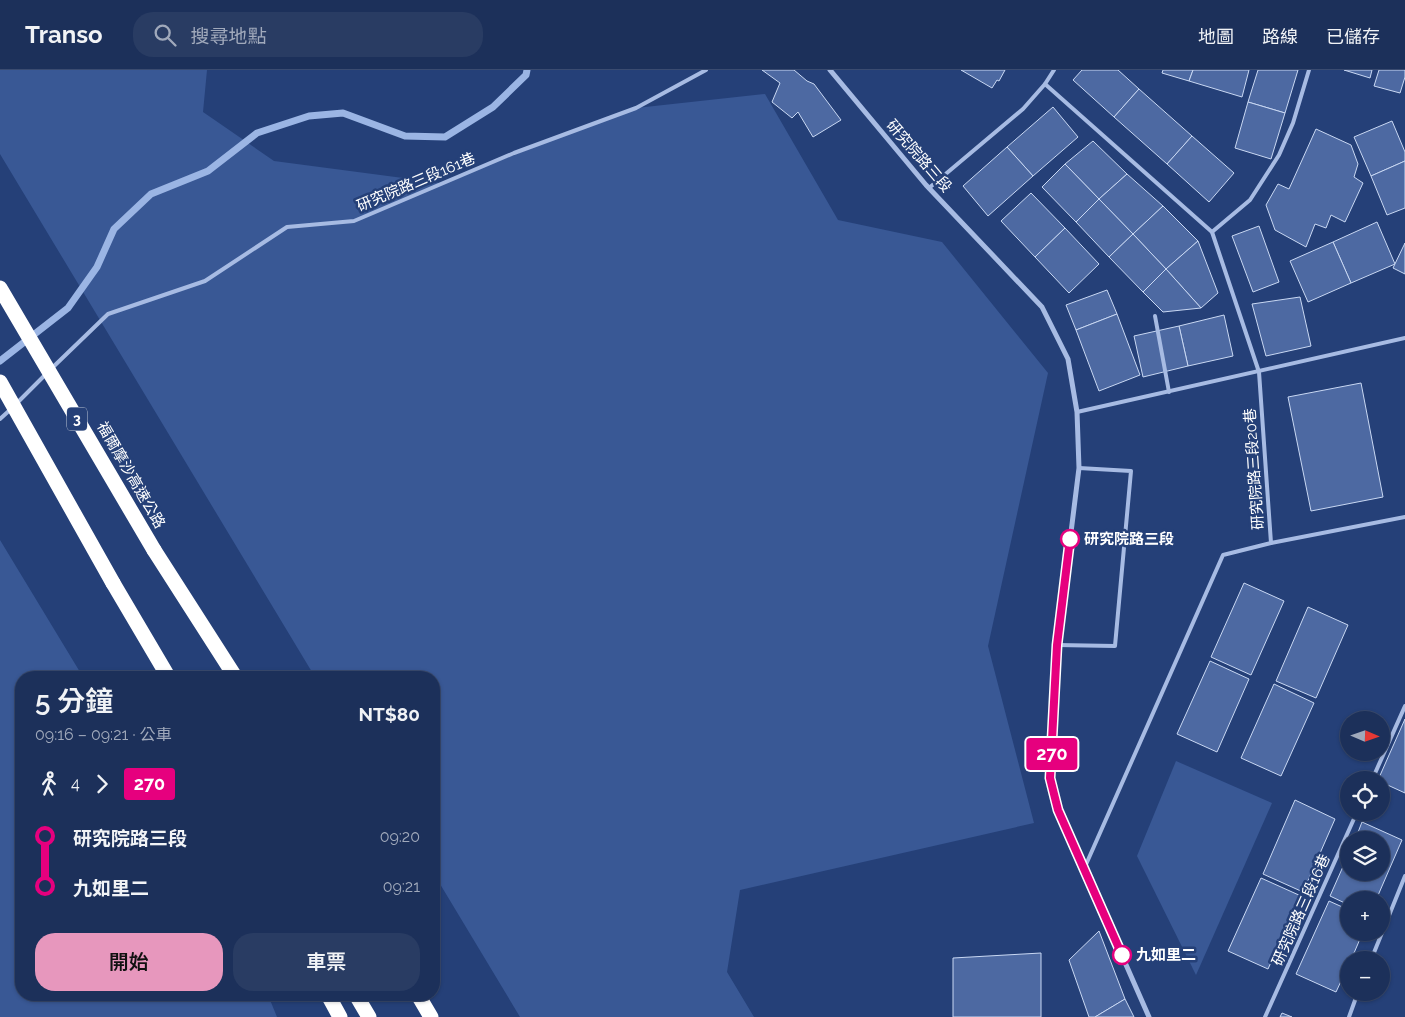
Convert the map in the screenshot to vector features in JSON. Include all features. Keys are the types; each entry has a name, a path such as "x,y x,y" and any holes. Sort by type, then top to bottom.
{"highway":[{"name":"福爾摩沙高速公路","path":"0,288 154,550 232,671"},
{"path":"0,382 113,584 165,671"},
{"path":"331,1001 340,1017"},
{"path":"360,1001 369,1017"},
{"path":"422,1001 431,1017"}],"street":[{"name":"研究院路三段","path":"830,70 929,188 1042,307 1068,359 1077,412 1078,468 1057,645 1050,778 1058,810 1150,1017"}],"lane":[{"name":"研究院路三段161巷","path":"0,419 108,314 205,281 287,227 354,221 514,153 636,108 706,70"},
{"path":"929,188 1022,108 1045,84 1054,70"},
{"path":"1212,232 1250,200 1279,155 1293,123 1309,70"},
{"name":"研究院路三段20巷","path":"1045,84 1212,232 1259,372 1271,542 1223,555 1084,870"},
{"path":"1155,316 1169,392"},
{"path":"1077,412 1405,338"},
{"path":"1057,645 1115,646 1131,471 1078,468"},
{"path":"1271,542 1405,517"},
{"path":"1376,771 1405,706"},
{"name":"研究院路三段16巷","path":"1265,1017 1353,821"},
{"path":"1375,951 1405,876"},
{"path":"1349,1017 1355,1001"}],"shaded area":[{"path":"0,70 207,70 203,112 274,161 441,183 636,108 765,94 838,220 942,242 1048,373 988,646 1034,823 740,890 727,972 754,1017 520,1017 440,884 440,671 311,671 0,154"},
{"path":"0,540 79,671 15,671 15,1001 270,1001 277,1017 0,1017"},
{"path":"1176,761 1272,803 1196,975 1137,856"}],"building":[{"path":"762,70 794,70 807,81 814,84 841,120 813,137 798,112 792,118 772,102 780,83"},
{"path":"961,70 1005,70 999,81 997,80 992,88"},
{"path":"1082,70 1118,70 1139,89 1114,117 1073,80"},
{"path":"1163,70 1193,70 1189,81 1162,73"},
{"path":"1193,70 1249,70 1242,97 1189,81"},
{"path":"1258,70 1298,70 1285,113 1248,102"},
{"path":"1344,70 1372,70 1370,78"},
{"path":"1379,70 1405,70 1400,93 1374,86"},
{"path":"1139,89 1192,136 1167,164 1114,117"},
{"path":"1248,102 1285,113 1271,159 1235,148"},
{"path":"1053,107 1078,137 1033,176 1007,147"},
{"path":"1392,121 1405,152 1405,161 1371,176 1354,137"},
{"path":"1316,129 1351,145 1358,164 1354,177 1363,183 1345,222 1331,215 1326,228 1315,224 1306,247 1275,230 1266,205 1278,184 1289,189"},
{"path":"1192,136 1234,173 1209,202 1167,164"},
{"path":"1093,141 1127,174 1099,199 1065,164"},
{"path":"1007,147 1033,176 988,216 963,186"},
{"path":"1405,161 1405,208 1387,215 1371,176"},
{"path":"1065,164 1099,199 1076,222 1042,187"},
{"path":"1127,174 1163,206 1133,234 1099,199"},
{"path":"1031,193 1065,228 1035,257 1001,221"},
{"path":"1099,199 1133,234 1109,257 1076,222"},
{"path":"1163,206 1198,241 1166,269 1133,234"},
{"path":"1377,222 1395,264 1351,283 1333,242"},
{"path":"1259,226 1279,282 1253,292 1232,236"},
{"path":"1065,228 1099,264 1069,293 1035,257"},
{"path":"1133,234 1166,269 1143,292 1109,257"},
{"path":"1198,241 1218,293 1201,308 1166,269"},
{"path":"1333,242 1351,283 1308,302 1290,261"},
{"path":"1405,243 1405,274 1393,268"},
{"path":"1166,269 1201,308 1163,312 1143,292"},
{"path":"1107,290 1117,314 1076,330 1066,305"},
{"path":"1300,297 1311,346 1266,356 1252,304"},
{"path":"1117,314 1140,375 1099,391 1076,330"},
{"path":"1224,315 1233,356 1188,366 1179,326"},
{"path":"1179,326 1188,366 1143,377 1134,336"},
{"path":"1361,383 1383,497 1311,511 1288,397"},
{"path":"1244,583 1284,601 1251,675 1211,657"},
{"path":"1308,607 1348,625 1316,698 1276,681"},
{"path":"1210,661 1249,679 1217,752 1177,734"},
{"path":"1274,684 1314,703 1281,776 1241,758"},
{"path":"1405,719 1405,793 1390,786 1390,771 1382,771 1386,761 1390,761 1390,753"},
{"path":"1295,800 1335,819 1303,892 1263,874"},
{"path":"1362,822 1382,831 1358,831"},
{"path":"1390,835 1402,840 1390,868"},
{"path":"1340,873 1340,881 1384,881 1380,891 1340,891 1340,901 1330,896"},
{"path":"1261,878 1301,896 1268,969 1228,951"},
{"path":"1329,901 1340,906 1340,941 1359,941 1355,951 1340,951 1340,983 1336,992 1296,974"},
{"path":"1099,931 1125,999 1095,1017 1089,1017 1069,960"},
{"path":"1041,953 1041,1017 953,1017 953,958"},
{"path":"1125,999 1134,1017 1095,1017"},
{"path":"1282,1013 1292,1017 1280,1017"}],"waterway":[{"path":"0,361 68,308 97,267 114,229 151,194 208,171 257,133 309,116 343,113 405,136 445,137 493,107 526,75 527,70"}],"bus line":[{"name":"270","path":"1070,539 1057,645 1050,778 1058,810 1122,955"}],"place":[{"name":"研究院路三段","path":"1070,539"},
{"name":"九如里二","path":"1122,955"}]}
